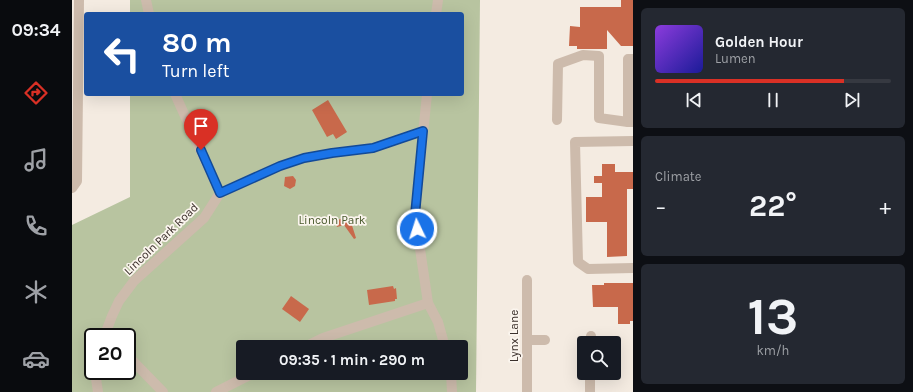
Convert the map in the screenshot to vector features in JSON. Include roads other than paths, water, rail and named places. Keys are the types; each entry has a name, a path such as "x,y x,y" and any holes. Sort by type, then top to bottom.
{"street":[{"path":"72,188 77,181 75,47 79,0"},
{"path":"146,0 149,12"},
{"path":"151,12 154,0"},
{"path":"436,12 438,0"},
{"path":"557,120 558,64 583,55 599,56 598,118 631,122 628,59 633,59"},
{"path":"176,96 220,193 280,166 304,158 373,148 423,131"},
{"path":"427,96 415,215 428,303 438,322 443,340"},
{"path":"633,141 575,142 578,262 588,269 633,268"},
{"name":"Lincoln Park Road","path":"107,328 119,301 134,281 204,218 220,193"},
{"name":"Lynx Lane","path":"527,280 527,392"},
{"path":"319,340 428,303"},
{"path":"527,340 545,340"},
{"path":"136,363 163,392"},
{"path":"96,380 98,392"},
{"path":"216,392 240,380"},
{"path":"451,380 452,392"},
{"path":"590,380 590,392"}],"park label":[{"name":"Lincoln Park","path":"332,220"}]}
